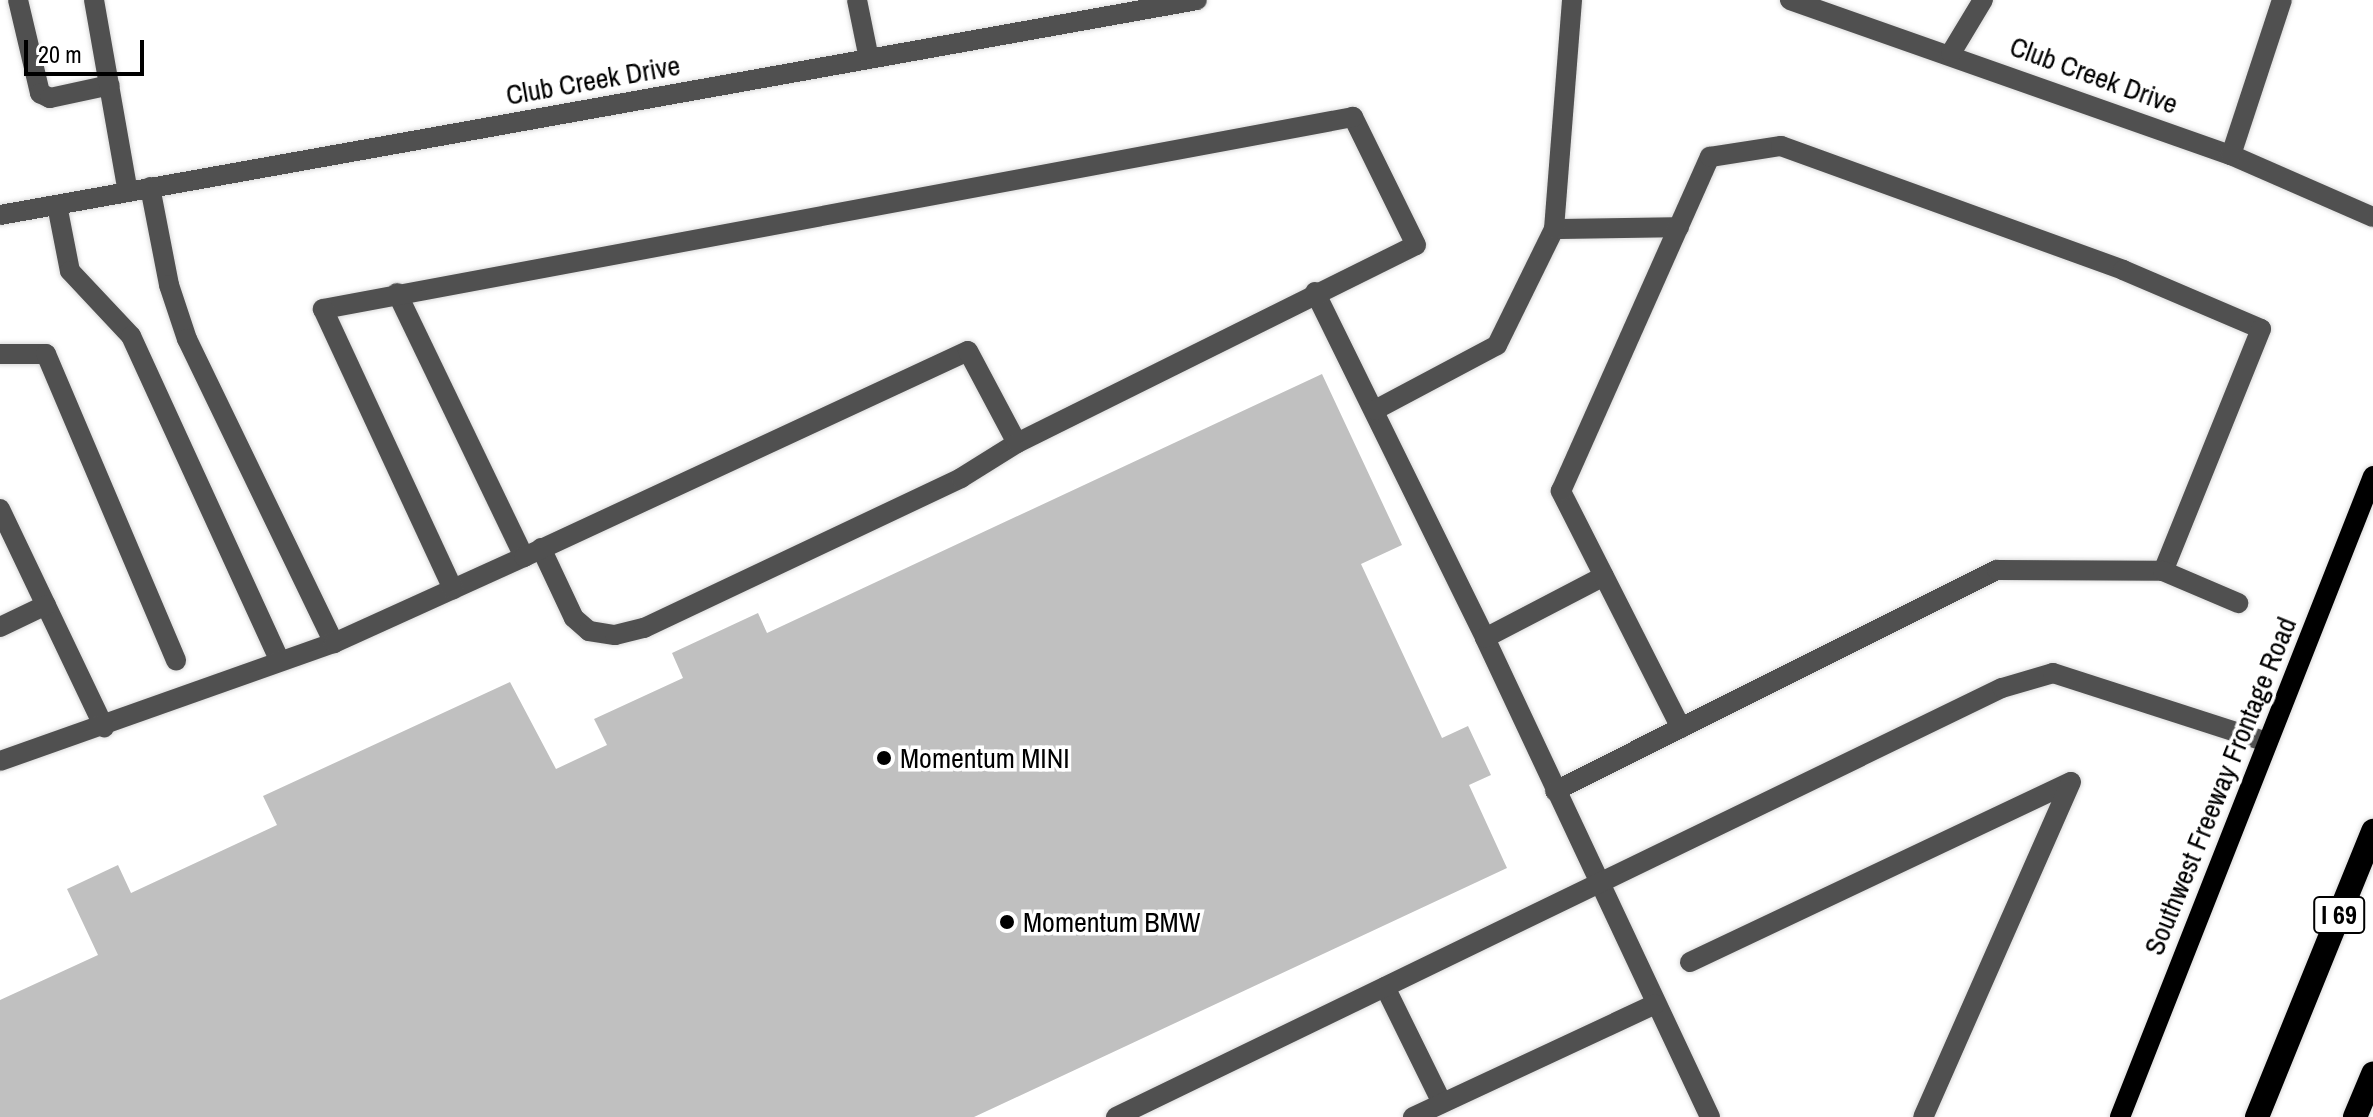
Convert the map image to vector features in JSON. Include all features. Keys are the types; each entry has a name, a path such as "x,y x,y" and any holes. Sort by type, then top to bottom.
{"highway":[{"name":"I 69","path":"2257,1117 2373,831"},
{"path":"2355,1117 2373,1074"}],"main road":[{"name":"Southwest Freeway Frontage Road","path":"2120,1117 2373,476"}],"street":[{"path":"18,0 40,93 50,98 110,85"},
{"path":"94,0 128,192"},
{"path":"857,0 869,59"},
{"name":"Club Creek Drive","path":"0,215 1197,0"},
{"path":"1375,410 1497,345 1554,229 1572,0"},
{"name":"Club Creek Drive","path":"1790,0 1951,53 2231,155 2373,217"},
{"path":"1951,53 1983,0"},
{"path":"2231,155 2282,0"},
{"path":"397,293 533,553 574,618 589,631 615,635 644,628 961,478 1017,443 1315,292 1416,245 1353,117 397,293 323,309 453,589"},
{"path":"1681,728 1561,491 1710,157 1781,146 2123,270 2261,329 2163,571"},
{"path":"150,187 179,318 334,643"},
{"path":"57,205 70,271 131,336 279,659"},
{"path":"1554,229 1679,227"},
{"path":"1315,292 1485,638 1710,1117"},
{"path":"0,761 104,727 279,659 334,643 968,351 1017,443"},
{"path":"0,354 46,354 176,661"},
{"path":"0,509 104,727"},
{"path":"1555,791 1997,570 2163,571 2238,603"},
{"path":"1485,638 1604,576"},
{"path":"0,627 46,605"},
{"path":"1116,1117 2002,688 2053,673 2266,742"},
{"path":"1690,962 2071,782 1923,1117"},
{"path":"1385,987 1442,1103"},
{"path":"1413,1117 1655,1004"}],"building":[{"path":"1322,374 1402,545 1361,564 1442,738 1468,726 1491,775 1469,785 1507,868 974,1117 0,1117 0,1000 98,955 67,889 118,865 131,893 277,825 263,796 510,682 556,769 607,745 594,719 683,678 672,653 758,613 767,633"}],"place":[{"name":"Momentum MINI","path":"884,758"},
{"name":"Momentum BMW","path":"1007,922"}]}
